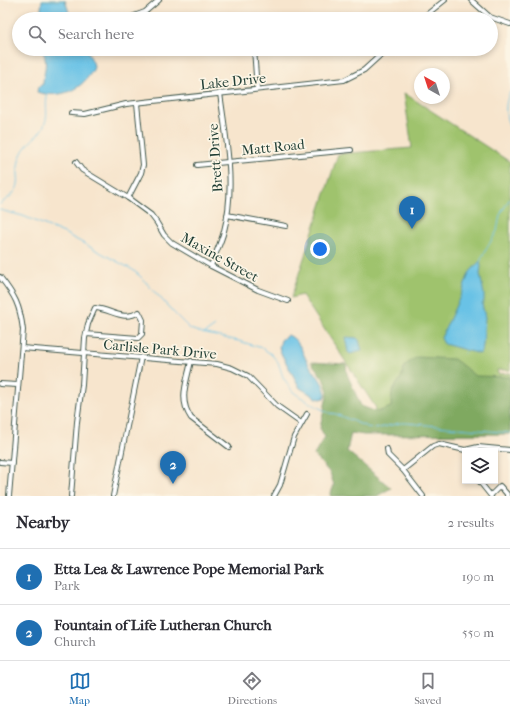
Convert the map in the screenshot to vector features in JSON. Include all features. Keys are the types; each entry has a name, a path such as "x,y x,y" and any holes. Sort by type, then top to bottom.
{"street":[{"path":"145,12 159,0"},
{"path":"430,12 445,0"},
{"path":"471,0 484,12"},
{"path":"498,20 510,24"},
{"path":"255,56 257,89"},
{"name":"Lake Drive","path":"71,113 85,114 126,104 344,80 364,70 379,56"},
{"name":"Brett Drive","path":"211,266 224,232 230,184 220,93"},
{"path":"128,198 141,173 143,164 137,103"},
{"name":"Matt Road","path":"197,165 351,150"},
{"name":"Maxine Street","path":"76,162 82,170 128,198 151,216 158,223 164,235 172,243 211,266 258,290 288,301"},
{"path":"227,215 286,226"},
{"path":"0,277 13,293 20,311 23,330 9,496"},
{"path":"71,496 77,422 82,385 86,334 88,324 95,308 102,308 120,316 130,316 140,312 143,320 142,334 138,338 86,334"},
{"name":"Carlisle Park Drive","path":"22,348 217,364 241,372 255,382 277,406 301,423"},
{"path":"113,496 141,357"},
{"path":"191,361 184,399 187,412 191,418 229,447"},
{"path":"0,384 18,386"},
{"path":"274,496 280,485 294,437 307,414"},
{"path":"403,470 433,446 439,444 462,449"},
{"path":"387,448 388,455 403,470 423,496"},
{"path":"474,448 489,448"},
{"path":"498,449 510,450"},
{"path":"0,462 12,462"},
{"path":"481,484 491,496 500,486 508,494 507,496"}],"green space":[{"path":"404,93 414,100 414,104 421,104 510,162 510,370 497,370 498,374 510,373 510,431 369,417 376,408 302,295 291,298 338,154 412,148"},
{"path":"417,357 454,359 475,376 510,377 510,434 364,435 351,433 347,451 391,488 377,496 330,496 334,485 330,473 314,455 325,437 320,428 328,391 323,378 311,362 346,364 347,374 361,406 377,412 391,407 392,391 401,378 405,365"}],"water":[{"path":"42,0 65,0 69,12 41,12"},
{"path":"44,56 90,56 94,66 88,77 78,87 65,93 44,94 37,92 38,87 43,84 46,64"},
{"path":"480,261 480,274 484,294 484,301 482,304 485,317 483,346 480,354 444,344 441,338 463,290 469,273"},
{"path":"288,335 298,343 308,363 321,381 326,394 324,398 317,398 300,388 279,348 281,340"},
{"path":"345,337 357,338 362,351 350,354 348,352"}],"waterway":[{"path":"510,92 506,110 510,129"},
{"path":"0,204 9,197 18,186 18,163 23,150 43,128 47,116 46,101 48,94"},
{"path":"480,262 497,231 500,215 510,198"},
{"path":"0,210 23,216 64,233 133,270 190,329 262,348 271,354 278,362 283,377 293,392 329,413 336,414 375,429 400,423 407,423 510,433"},
{"path":"204,334 215,326"}],"place":[{"name":"Etta Lea & Lawrence Pope Memorial Park","path":"412,229"},
{"name":"Fountain of Life Lutheran Church","path":"173,484"}]}
